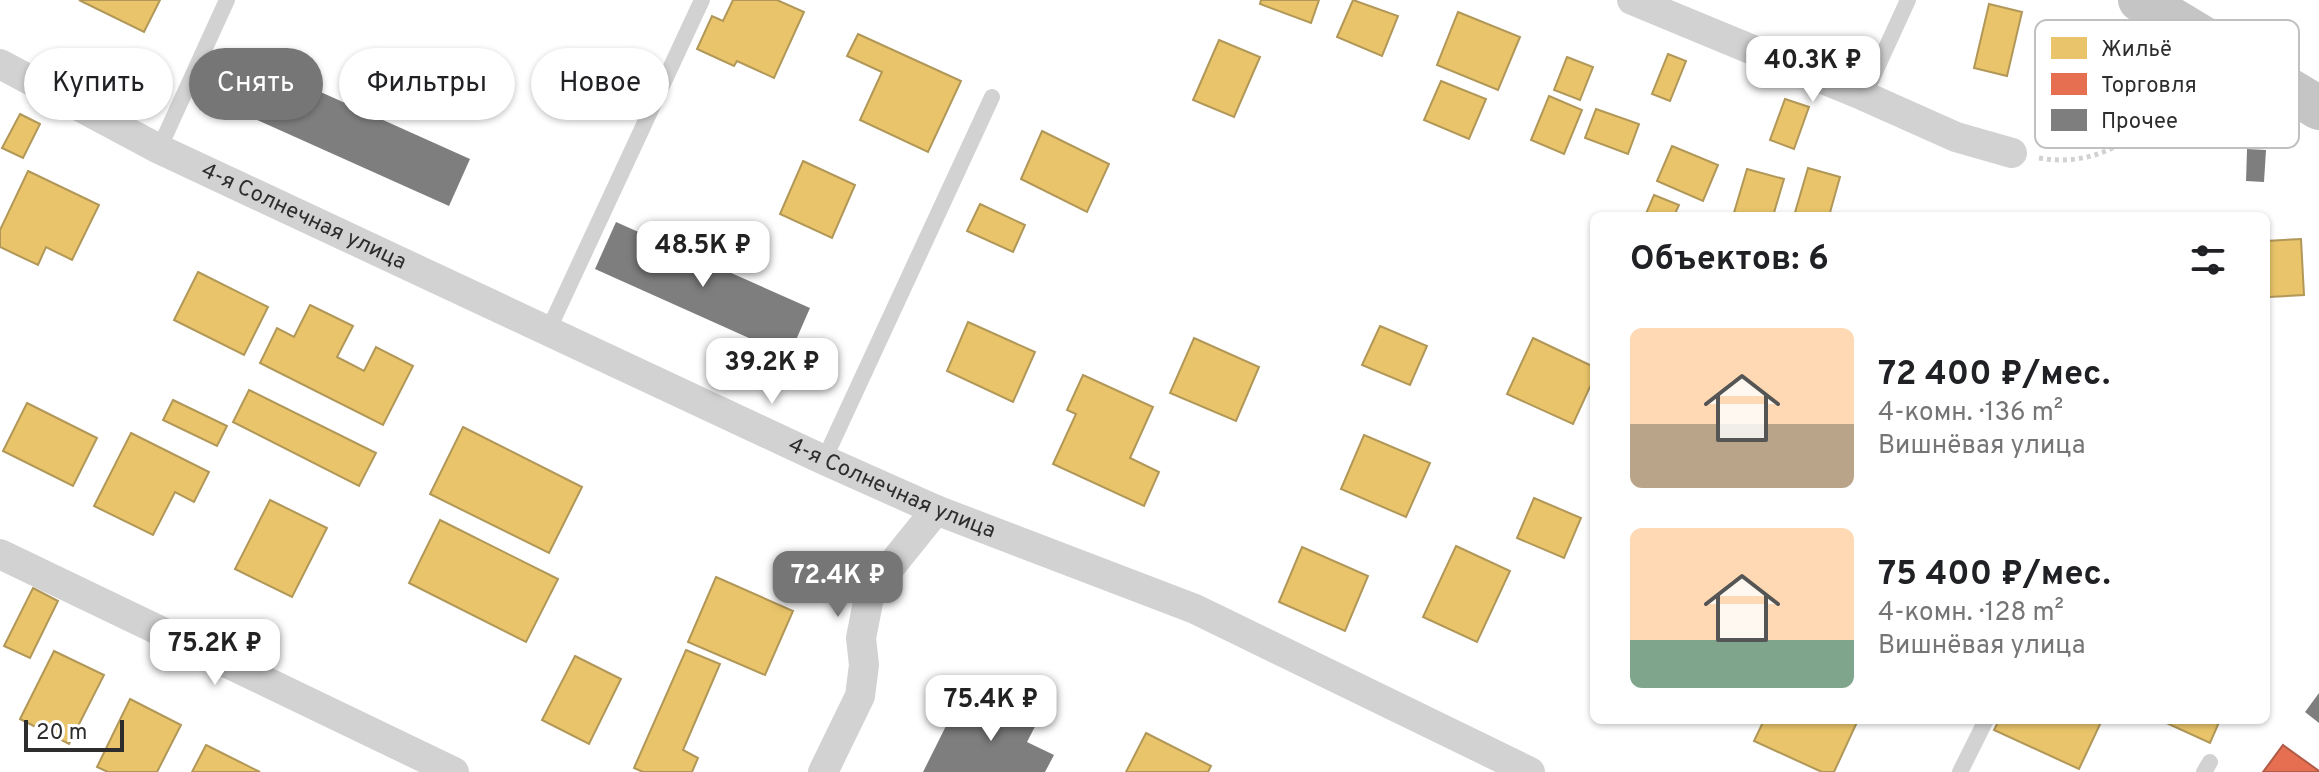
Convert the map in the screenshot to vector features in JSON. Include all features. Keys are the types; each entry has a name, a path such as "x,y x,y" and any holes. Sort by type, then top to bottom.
{"main road":[{"path":"2140,0 2173,20"},
{"path":"2299,96 2319,108"}],"street":[{"path":"1632,0 1956,137 2012,153"},
{"name":"4-я Солнечная улица","path":"0,64 159,149 824,460 936,510 1195,609 1530,772"},
{"path":"823,772 860,696 864,665 861,638 870,592 936,510"},
{"path":"0,554 454,772"}],"lane":[{"path":"159,149 227,0"},
{"path":"548,331 702,0"},
{"path":"1864,96 1908,0"},
{"path":"824,460 992,97"},
{"path":"1960,772 1984,724"}],"path":[{"path":"2012,153 2057,161 2093,157 2112,148"}],"building: Жильё":[{"path":"79,0 160,0 144,32"},
{"path":"733,0 777,0 804,12 774,78 737,61 734,66 697,49 712,16 723,21"},
{"path":"1261,0 1319,0 1311,23 1260,4"},
{"path":"1353,0 1398,16 1382,56 1337,37"},
{"path":"1989,4 2022,12 2007,76 1974,68"},
{"path":"1458,12 1520,37 1498,90 1437,65"},
{"path":"858,34 961,81 928,152 860,120 882,72 847,56"},
{"path":"1219,40 1260,57 1234,117 1193,100"},
{"path":"1668,54 1686,61 1670,101 1652,94"},
{"path":"1567,57 1593,67 1580,100 1554,90"},
{"path":"1441,81 1486,99 1469,139 1424,120"},
{"path":"1549,96 1582,110 1564,154 1531,140"},
{"path":"1785,99 1809,107 1794,149 1770,140"},
{"path":"1596,109 1639,124 1628,154 1585,138"},
{"path":"20,114 24,120 40,124 23,158 2,148"},
{"path":"1042,131 1109,164 1087,212 1021,179"},
{"path":"1672,146 1718,165 1703,201 1657,181"},
{"path":"803,161 855,185 832,238 780,214"},
{"path":"1808,168 1840,177 1830,212 1795,212"},
{"path":"1747,169 1784,179 1774,212 1734,212"},
{"path":"28,171 99,205 72,260 46,247 38,265 0,247 0,230"},
{"path":"1654,195 1679,205 1676,212 1647,212"},
{"path":"980,204 1025,225 1013,252 967,231"},
{"path":"2301,239 2304,295 2270,297 2270,241"},
{"path":"198,272 268,307 244,355 174,320"},
{"path":"310,305 353,326 337,357 364,371 376,347 413,366 383,425 260,363 277,328 294,337"},
{"path":"968,322 1035,352 1013,402 947,371"},
{"path":"1380,326 1427,346 1410,385 1362,365"},
{"path":"1194,338 1259,367 1236,421 1170,393"},
{"path":"1533,338 1590,365 1590,387 1573,424 1507,394"},
{"path":"1083,375 1153,407 1130,458 1159,472 1144,506 1053,464 1076,414 1067,410"},
{"path":"249,390 376,453 359,486 233,422"},
{"path":"173,400 227,426 217,446 163,420"},
{"path":"27,403 97,438 73,486 3,451"},
{"path":"463,427 582,487 549,553 430,494"},
{"path":"131,433 209,472 194,502 175,492 153,535 94,506"},
{"path":"1364,435 1430,463 1406,517 1341,489"},
{"path":"1534,498 1581,518 1564,558 1517,538"},
{"path":"270,500 327,528 292,597 235,569"},
{"path":"440,520 558,579 526,642 409,583"},
{"path":"1456,546 1510,571 1477,642 1423,617"},
{"path":"1302,547 1368,576 1345,631 1279,602"},
{"path":"716,577 793,611 765,675 688,642"},
{"path":"33,588 58,601 30,658 4,646"},
{"path":"686,650 720,664 683,750 698,758 692,772 643,772 634,768"},
{"path":"54,651 104,675 69,744 20,719"},
{"path":"575,656 621,679 589,744 542,720"},
{"path":"130,699 181,725 157,772 108,772 97,767"},
{"path":"1762,724 1856,724 1834,772 1822,772 1754,741"},
{"path":"1997,724 2100,724 2079,769 1994,730"},
{"path":"2169,724 2218,724 2210,743"},
{"path":"1146,733 1211,766 1208,772 1126,772"},
{"path":"206,745 260,772 192,772"}],"building: Торговля":[{"path":"2283,745 2319,771 2319,772 2263,772"}],"building: Прочее":[{"path":"323,93 339,100 339,120 383,120 470,159 449,206 257,120 323,120"},
{"path":"2247,149 2266,150 2264,182 2246,181"},
{"path":"616,222 810,308 789,356 595,269"},
{"path":"1013,693 1044,709 1027,742 1054,755 1045,772 923,772 956,706 997,727"},
{"path":"2319,693 2319,723 2305,712"}]}
